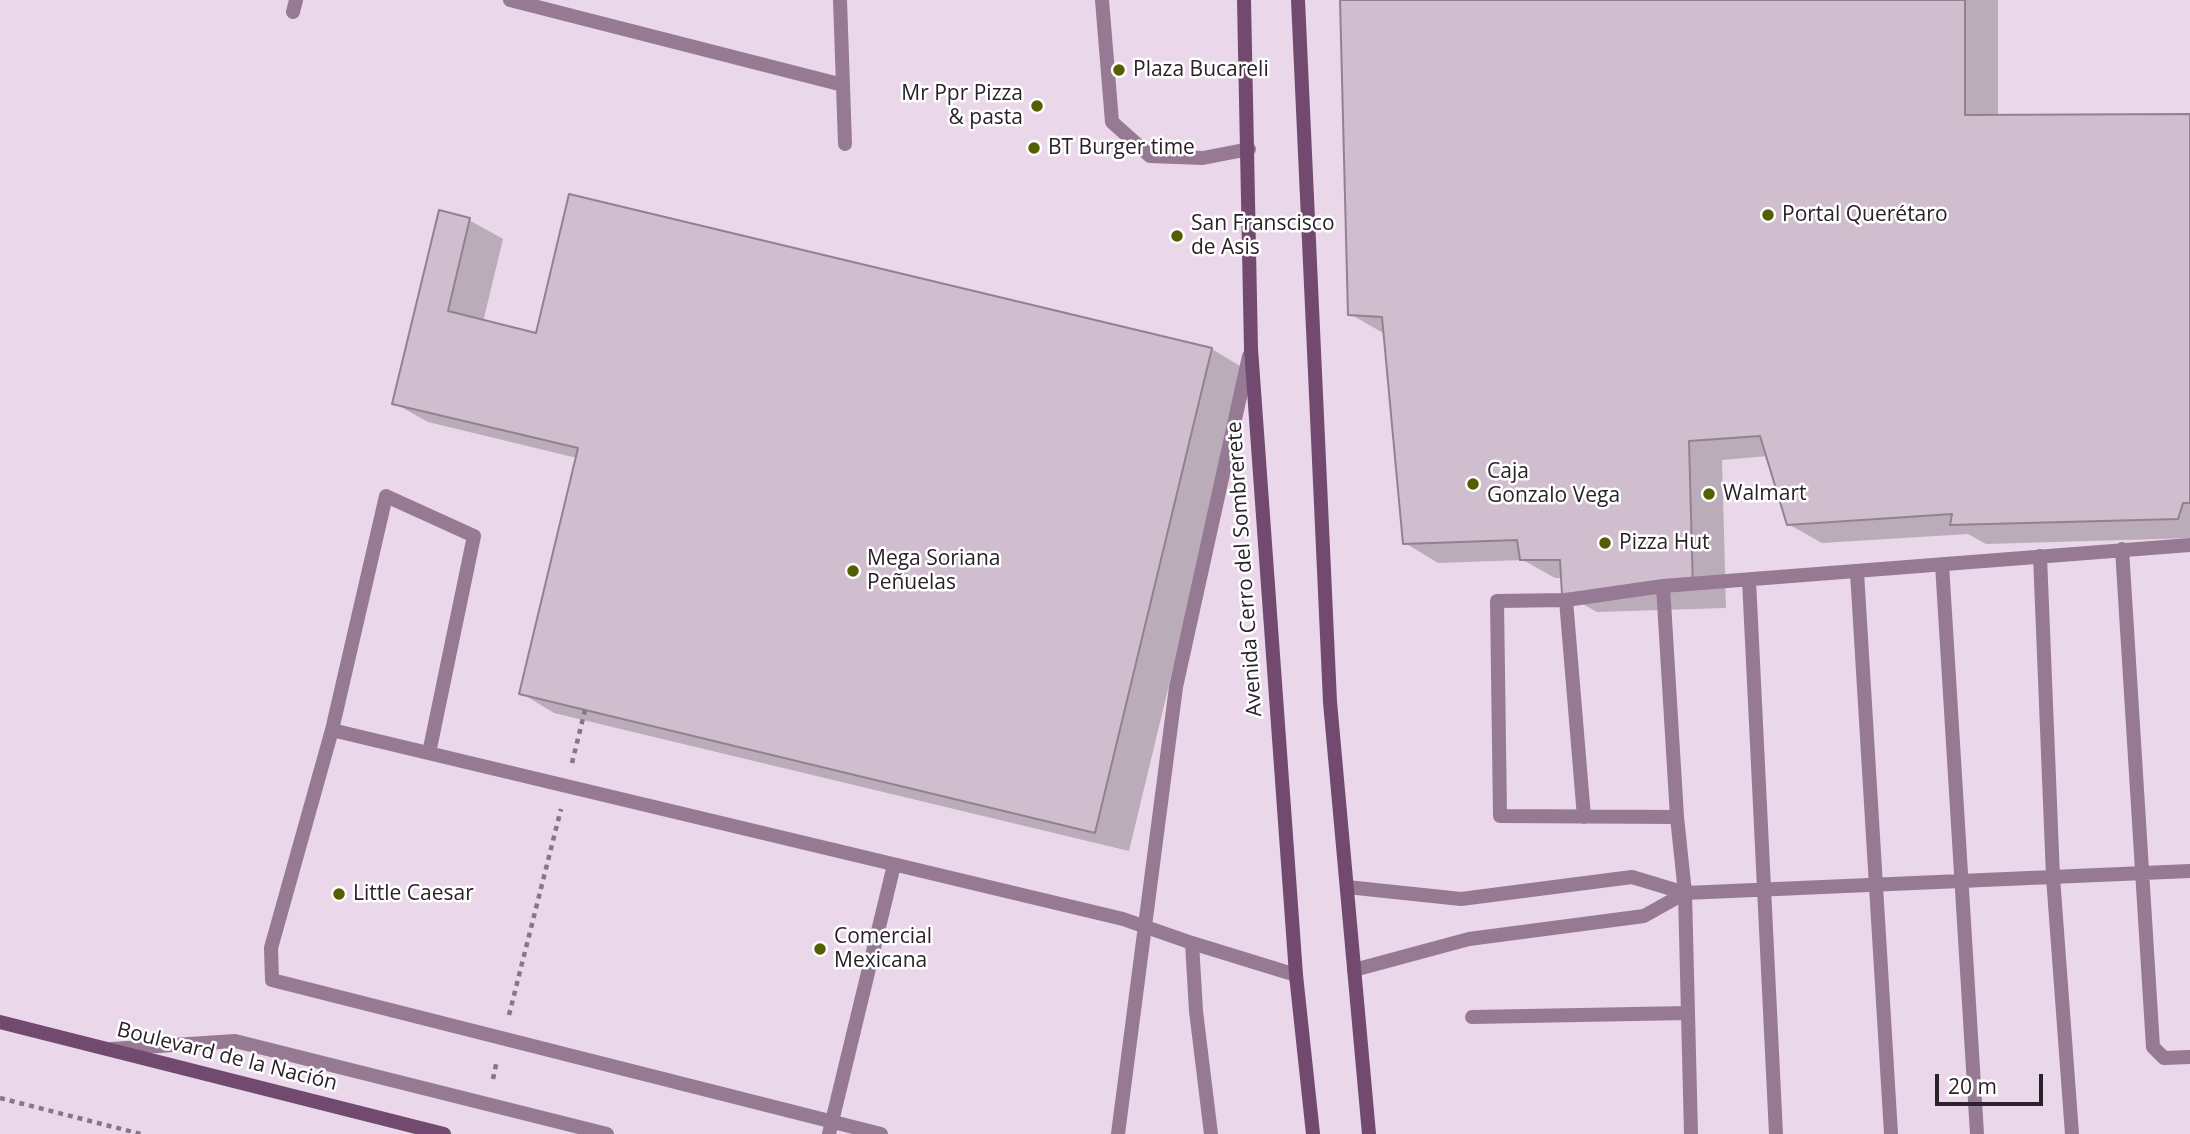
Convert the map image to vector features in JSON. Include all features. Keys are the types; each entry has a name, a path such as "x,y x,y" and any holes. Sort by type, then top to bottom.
{"main road":[{"name":"Avenida Cerro del Sombrerete","path":"1244,0 1251,349 1296,975 1313,1134"},
{"path":"1298,0 1330,702 1369,1134"},
{"name":"Boulevard de la Nación","path":"0,1022 443,1134"},
{"path":"410,1126 424,1134"}],"street":[{"path":"510,0 843,85"},
{"path":"840,0 845,144"},
{"path":"1102,0 1112,122 1150,156 1203,158 1249,149"},
{"path":"1118,1134 1176,687 1251,349"},
{"path":"429,753 474,536 386,496 331,730 271,948 272,980 503,1038 831,1128 881,1134"},
{"path":"1676,817 1500,816 1497,601 1566,600 1663,586 2190,545"},
{"path":"2122,550 2153,1047 2164,1058 2190,1057"},
{"path":"2040,556 2053,877 2071,1134"},
{"path":"1942,564 1977,1134"},
{"path":"1857,572 1891,1134"},
{"path":"1749,580 1776,1134"},
{"path":"1663,586 1676,817 1685,894 1691,1134"},
{"path":"1566,600 1584,817"},
{"path":"331,730 1112,916 1296,975"},
{"path":"831,1128 894,864"},
{"path":"1347,887 1461,899 1632,877 1685,894 2190,871"},
{"path":"1354,970 1469,939 1644,916 1685,894"},
{"path":"1192,943 1196,1011 1211,1134"},
{"path":"1472,1017 1688,1013"},
{"path":"111,1049 235,1041 607,1134"}],"path":[{"path":"487,1104 585,710"},
{"path":"0,1098 141,1134"}],"building":[{"name":"Portal Querétaro","path":"1340,0 1965,0 1965,115 2190,114 2190,503 2183,503 2178,519 1950,525 1952,514 1787,525 1760,436 1689,441 1693,589 1562,594 1560,560 1520,560 1517,540 1403,544 1382,317 1348,315"},
{"name":"Mega Soriana Peñuelas","path":"569,194 1212,348 1095,833 519,694 578,448 392,404 439,210 470,218 448,311 536,333"}],"place":[{"name":"Plaza Bucareli","path":"1119,70"},
{"name":"Mr Ppr Pizza & pasta","path":"1037,106"},
{"name":"BT Burger time","path":"1034,148"},
{"name":"Portal Querétaro","path":"1768,215"},
{"name":"San Franscisco de Asis","path":"1177,236"},
{"name":"Caja Gonzalo Vega","path":"1473,484"},
{"name":"Walmart","path":"1709,494"},
{"name":"Pizza Hut","path":"1605,543"},
{"name":"Mega Soriana Peñuelas","path":"853,571"},
{"name":"Little Caesar","path":"339,894"},
{"name":"Comercial Mexicana","path":"820,949"}]}
